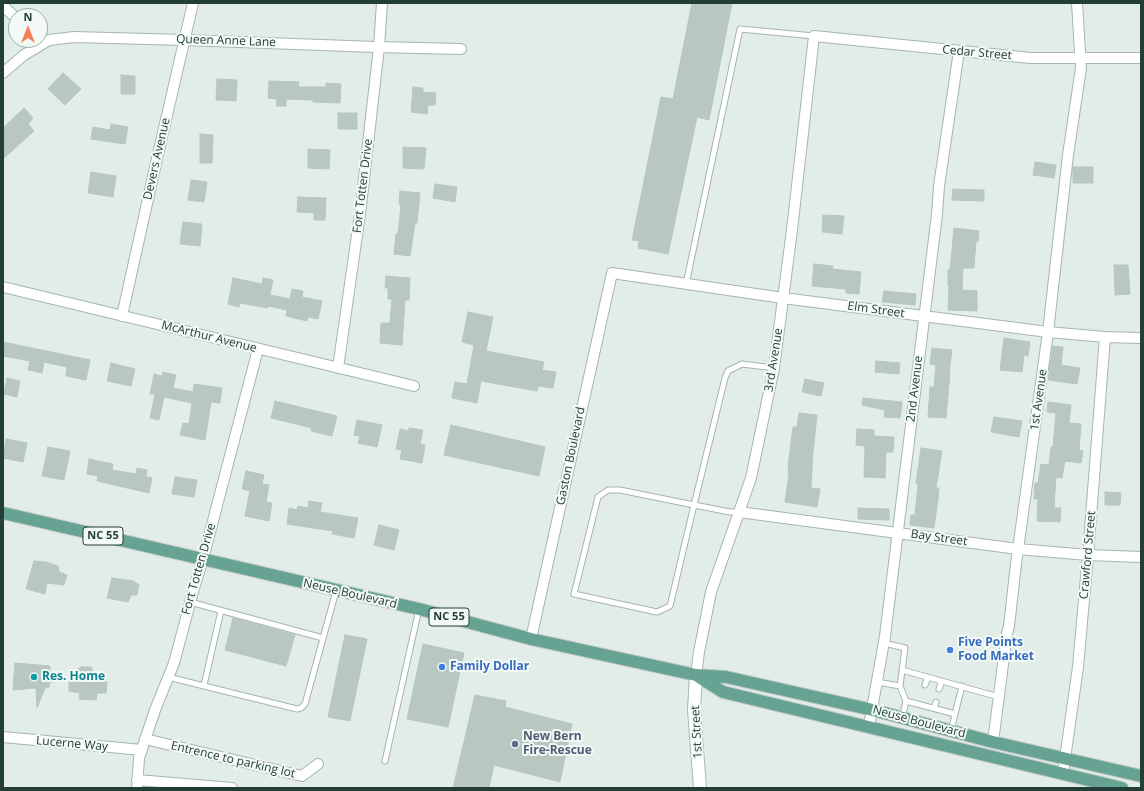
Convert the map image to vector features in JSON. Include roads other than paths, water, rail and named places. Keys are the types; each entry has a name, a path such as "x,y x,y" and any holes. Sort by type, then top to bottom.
{"main road":[{"name":"Neuse Boulevard","path":"3,513 419,609 531,639 696,675 726,677 873,710 993,742 1141,776"},
{"name":"Neuse Boulevard","path":"696,675 723,692 1122,788"},
{"name":"1st Street","path":"696,675 694,710 700,788"}],"street":[{"name":"Devers Avenue","path":"122,316 193,3"},
{"name":"Fort Totten Drive","path":"338,368 360,214 379,47 382,3"},
{"name":"1st Avenue","path":"993,742 1048,332 1068,155 1081,68 1077,3"},
{"name":"Cedar Street","path":"814,36 1031,58 1141,58"},
{"name":"3rd Avenue","path":"696,675 711,592 751,478 774,368 792,230 814,36"},
{"name":"Queen Anne Lane","path":"48,40 74,38 185,40 461,49"},
{"name":"Queen Anne Lane","path":"3,73 33,48"},
{"name":"2nd Avenue","path":"869,726 884,643 925,316 939,186 958,51"},
{"name":"Elm Street","path":"612,273 783,298 1048,332 1104,337 1141,338"},
{"name":"Gaston Boulevard","path":"531,639 612,273"},
{"name":"McArthur Avenue","path":"3,287 414,386"},
{"name":"Crawford Street","path":"1063,773 1078,668 1104,337"},
{"name":"Fort Totten Drive","path":"137,784 139,758 154,710 174,663 258,349"},
{"name":"Bay Street","path":"739,512 1018,549 1088,555 1141,557"},
{"name":"Lucerne Way","path":"3,737 142,750"},
{"name":"Entrence to parking lot","path":"145,739 302,776 318,764"},
{"path":"137,784 232,788"}],"lane":[{"path":"686,284 740,29 814,36"},
{"path":"739,512 730,512 694,505 620,490 608,490 598,497 574,594 657,612 670,606 694,505 725,378 728,370 742,364 774,368"},
{"path":"168,677 297,709 300,708 305,704 336,591"},
{"path":"190,602 323,638"},
{"path":"385,761 419,609"},
{"path":"204,685 221,611"},
{"path":"884,643 905,648 900,686 906,701 902,718"},
{"path":"902,670 999,697"},
{"path":"925,685 928,677"},
{"path":"939,689 942,681"},
{"path":"877,682 900,686"},
{"path":"951,731 962,686"},
{"path":"906,701 920,702 955,714"},
{"path":"934,708 936,702"}],"place":[{"name":"Five Points Food Market","path":"950,650"},
{"name":"Family Dollar","path":"442,667"},
{"name":"Res. Home","path":"34,677"},
{"name":"New Bern Fire-Rescue","path":"515,744"}]}
